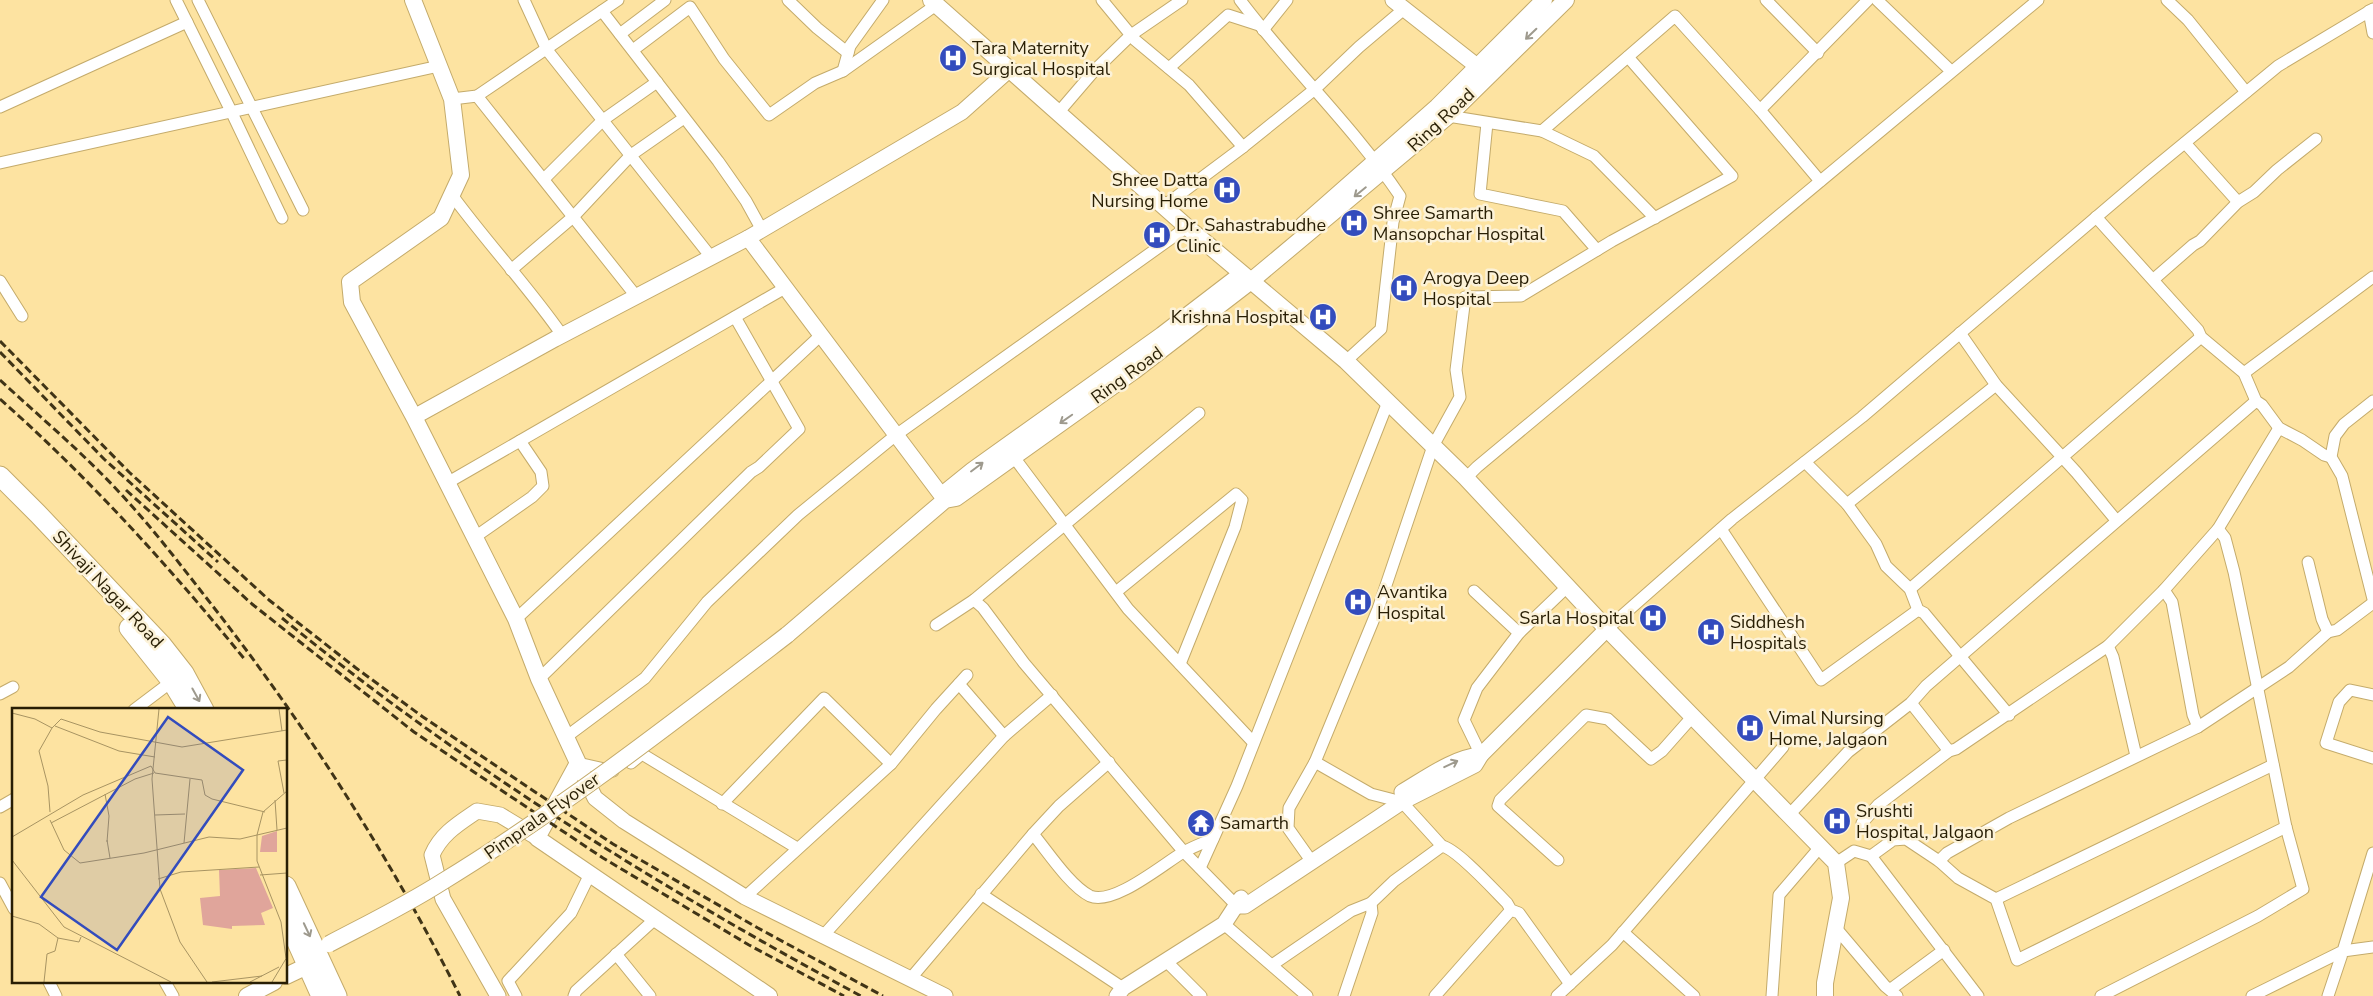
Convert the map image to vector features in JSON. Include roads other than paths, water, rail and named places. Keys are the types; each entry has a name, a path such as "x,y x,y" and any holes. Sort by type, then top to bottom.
{"main road":[{"path":"414,0 452,99 461,175 441,218 350,282 352,302 414,417 516,619 540,679 578,763 538,838 761,993"},
{"path":"1483,70 1544,0"},
{"name":"Ring Road","path":"787,635 945,500 956,498 1009,451 1134,371 1442,112 1483,70 1566,0"},
{"path":"934,2 1187,227 1346,361 1466,478 1607,629 1821,846 1836,863 1841,898 1825,983 1825,996"},
{"name":"Shivaji Nagar Road","path":"0,476 155,638 178,677 202,708"},
{"name":"Shivaji Nagar Road","path":"0,491 141,642 178,677 188,708"},
{"name":"Pimprala Flyover","path":"288,975 318,954 440,884 486,855 642,747 787,635"},
{"path":"288,890 337,996"},
{"path":"288,920 318,954 321,996"},
{"path":"247,996 270,984"}],"street":[{"path":"176,0 282,218"},
{"path":"198,0 303,210"},
{"path":"524,0 547,50 711,257"},
{"path":"452,99 477,96 618,0"},
{"path":"620,34 665,0"},
{"path":"788,0 817,28 848,53"},
{"path":"843,71 850,46 883,0"},
{"path":"1102,0 1131,35 1189,85 1243,147"},
{"path":"1058,113 1094,72 1131,35 1182,0"},
{"path":"1240,0 1261,28 1379,166 1400,196 1393,222 1381,329 1346,361"},
{"path":"1261,28 1287,0"},
{"path":"1766,0 1818,53"},
{"path":"1760,110 1868,0"},
{"path":"1878,0 1951,71"},
{"path":"1466,478 1476,467 2038,0"},
{"path":"2168,0 2188,20 2246,92"},
{"path":"632,50 690,7 724,59 769,115 815,83 843,71 934,2"},
{"path":"1164,206 1243,147 1315,89 1359,47 1399,4 1483,70"},
{"path":"974,600 983,608 1024,663 1184,852 1237,906 1246,906 1309,859 1396,800 1475,765 1481,755 1607,629 1720,529 1862,417 2096,217 2278,66 2371,10 2373,33"},
{"path":"602,11 718,161 746,201 762,230"},
{"path":"1169,68 1228,15 1261,28"},
{"path":"1542,131 1675,16 1760,110 1820,181"},
{"path":"0,107 186,22"},
{"path":"1309,859 1288,828 1289,808 1315,762 1378,609 1433,446 1460,397 1456,370 1466,297 1521,296 1597,250 1732,176 1628,56"},
{"path":"0,162 439,66"},
{"path":"414,417 562,335 762,230 962,112 1009,70"},
{"path":"544,179 604,120 657,82"},
{"path":"477,96 636,296"},
{"path":"1442,112 1487,123 1542,131 1594,156 1654,218"},
{"path":"512,270 573,217 631,154 684,118"},
{"path":"1487,123 1480,194 1563,211 1597,250"},
{"path":"2154,279 2192,245 2200,241 2238,202 2254,192 2277,170 2316,139"},
{"path":"2185,143 2238,202"},
{"path":"452,195 537,300 562,335"},
{"path":"2096,217 2154,279 2198,330 2201,337 2244,373 2256,401 2262,405 2279,428 2302,440 2324,455 2331,457"},
{"path":"566,738 645,678 707,602 798,515 896,435 1187,227"},
{"path":"748,238 945,500"},
{"path":"2244,373 2373,277"},
{"path":"0,281 22,316"},
{"path":"447,483 786,288"},
{"path":"540,679 751,472 759,467 799,428 734,317"},
{"path":"1960,333 1996,385 2061,458 2076,472 2116,520"},
{"path":"516,619 821,335"},
{"path":"1910,589 2201,337"},
{"path":"1847,504 1996,385"},
{"path":"1789,815 1848,752 1911,703 1926,686 1963,657 2116,520 2128,513 2256,401"},
{"path":"1939,861 1947,852 2009,818 2198,727 2289,667 2328,632 2337,630 2373,601 2342,476 2331,457 2335,436 2344,424 2373,401"},
{"path":"1200,868 1254,742 1388,402"},
{"path":"936,625 974,600 1199,413"},
{"path":"1862,823 1878,805 1949,751 1956,749 2009,715 2108,646 2164,590 2218,529 2279,428"},
{"path":"474,537 532,497 543,486 541,472 520,441"},
{"path":"1009,451 1128,609 1254,742"},
{"path":"1805,462 1847,504 1876,544 1886,566 1910,589 1918,610 1924,614 1963,657 2009,715"},
{"path":"1116,592 1236,494 1242,500 1235,527 1180,664"},
{"path":"1720,529 1822,680 1918,610"},
{"path":"2101,996 2258,916 2304,888 2286,827 2234,572 2224,538 2218,529"},
{"path":"2308,562 2322,619 2328,632"},
{"path":"1481,755 1464,720 1477,688 1519,632 1568,586"},
{"path":"2164,590 2172,602 2193,716 2198,727"},
{"path":"1474,591 1519,632"},
{"path":"2108,646 2113,657 2136,756"},
{"path":"745,897 796,848 891,764 967,675"},
{"path":"137,708 178,677"},
{"path":"959,684 1004,736"},
{"path":"0,694 13,687"},
{"path":"2373,695 2350,690 2339,702 2326,743 2373,758"},
{"path":"822,937 1004,736 1052,695"},
{"path":"722,804 824,698 891,764"},
{"path":"1911,703 1949,751"},
{"path":"1558,860 1498,806 1500,800 1586,715 1608,719 1651,759 1662,750 1693,716"},
{"path":"1557,996 1624,932 1783,747"},
{"path":"578,763 617,772 642,754 796,848"},
{"path":"911,978 1033,834 1059,806 1109,762"},
{"path":"1315,762 1371,794 1396,800 1442,846 1447,847 1468,864 1507,903 1511,910 1519,913 1570,984"},
{"path":"578,763 595,798 624,821 745,897 822,937 911,978 945,996"},
{"path":"1996,899 2273,765"},
{"path":"0,807 12,800"},
{"path":"498,996 444,899 432,855 438,842 453,827 477,811 500,815 538,838"},
{"path":"1872,856 1893,840 1906,839 1939,861 1958,878 1996,899 2017,960 2023,959 2286,827"},
{"path":"1033,834 1076,886 1090,895 1100,898 1118,893 1184,852 1213,839"},
{"path":"1272,965 1351,911 1371,903 1394,881 1442,846"},
{"path":"1772,996 1779,895 1821,846"},
{"path":"1836,863 1854,851 1872,856 1978,996"},
{"path":"2328,996 2373,853"},
{"path":"516,996 508,981 571,913 590,874"},
{"path":"0,883 12,905"},
{"path":"981,894 1120,992 1224,924 1237,906"},
{"path":"1344,996 1372,913 1371,903"},
{"path":"1435,996 1511,910"},
{"path":"574,996 576,991 655,918"},
{"path":"1224,924 1307,996"},
{"path":"1836,927 1885,986 1894,993 1944,950"},
{"path":"1624,932 1694,996"},
{"path":"2252,996 2343,951 2373,946"},
{"path":"616,954 650,996"},
{"path":"1166,961 1201,996"},
{"path":"166,984 173,996"}],"railway":[{"path":"0,341 129,472 269,600 356,668 423,717 613,844 758,928 883,996"},
{"path":"0,352 104,459 218,562"},
{"path":"0,380 105,477 154,531 244,646 288,708"},
{"path":"0,399 66,460 128,525 246,661"},
{"path":"126,490 252,604 414,732 603,858 749,945 844,996"},
{"path":"282,618 420,724 562,821 710,911 861,996"},
{"path":"288,709 375,842 405,893 460,996"}],"place":[{"name":"Tara Maternity Surgical Hospital","path":"953,58"},
{"name":"Shree Datta Nursing Home","path":"1227,190"},
{"name":"Shree Samarth Mansopchar Hospital","path":"1354,223"},
{"name":"Dr. Sahastrabudhe Clinic","path":"1157,235"},
{"name":"Arogya Deep Hospital","path":"1404,288"},
{"name":"Krishna Hospital","path":"1323,317"},
{"name":"Avantika Hospital","path":"1358,602"},
{"name":"Sarla Hospital","path":"1653,618"},
{"name":"Siddhesh Hospitals","path":"1711,632"},
{"name":"Vimal Nursing Home, Jalgaon","path":"1750,728"},
{"name":"Srushti Hospital, Jalgaon","path":"1837,821"},
{"name":"Samarth","path":"1201,823"}]}
